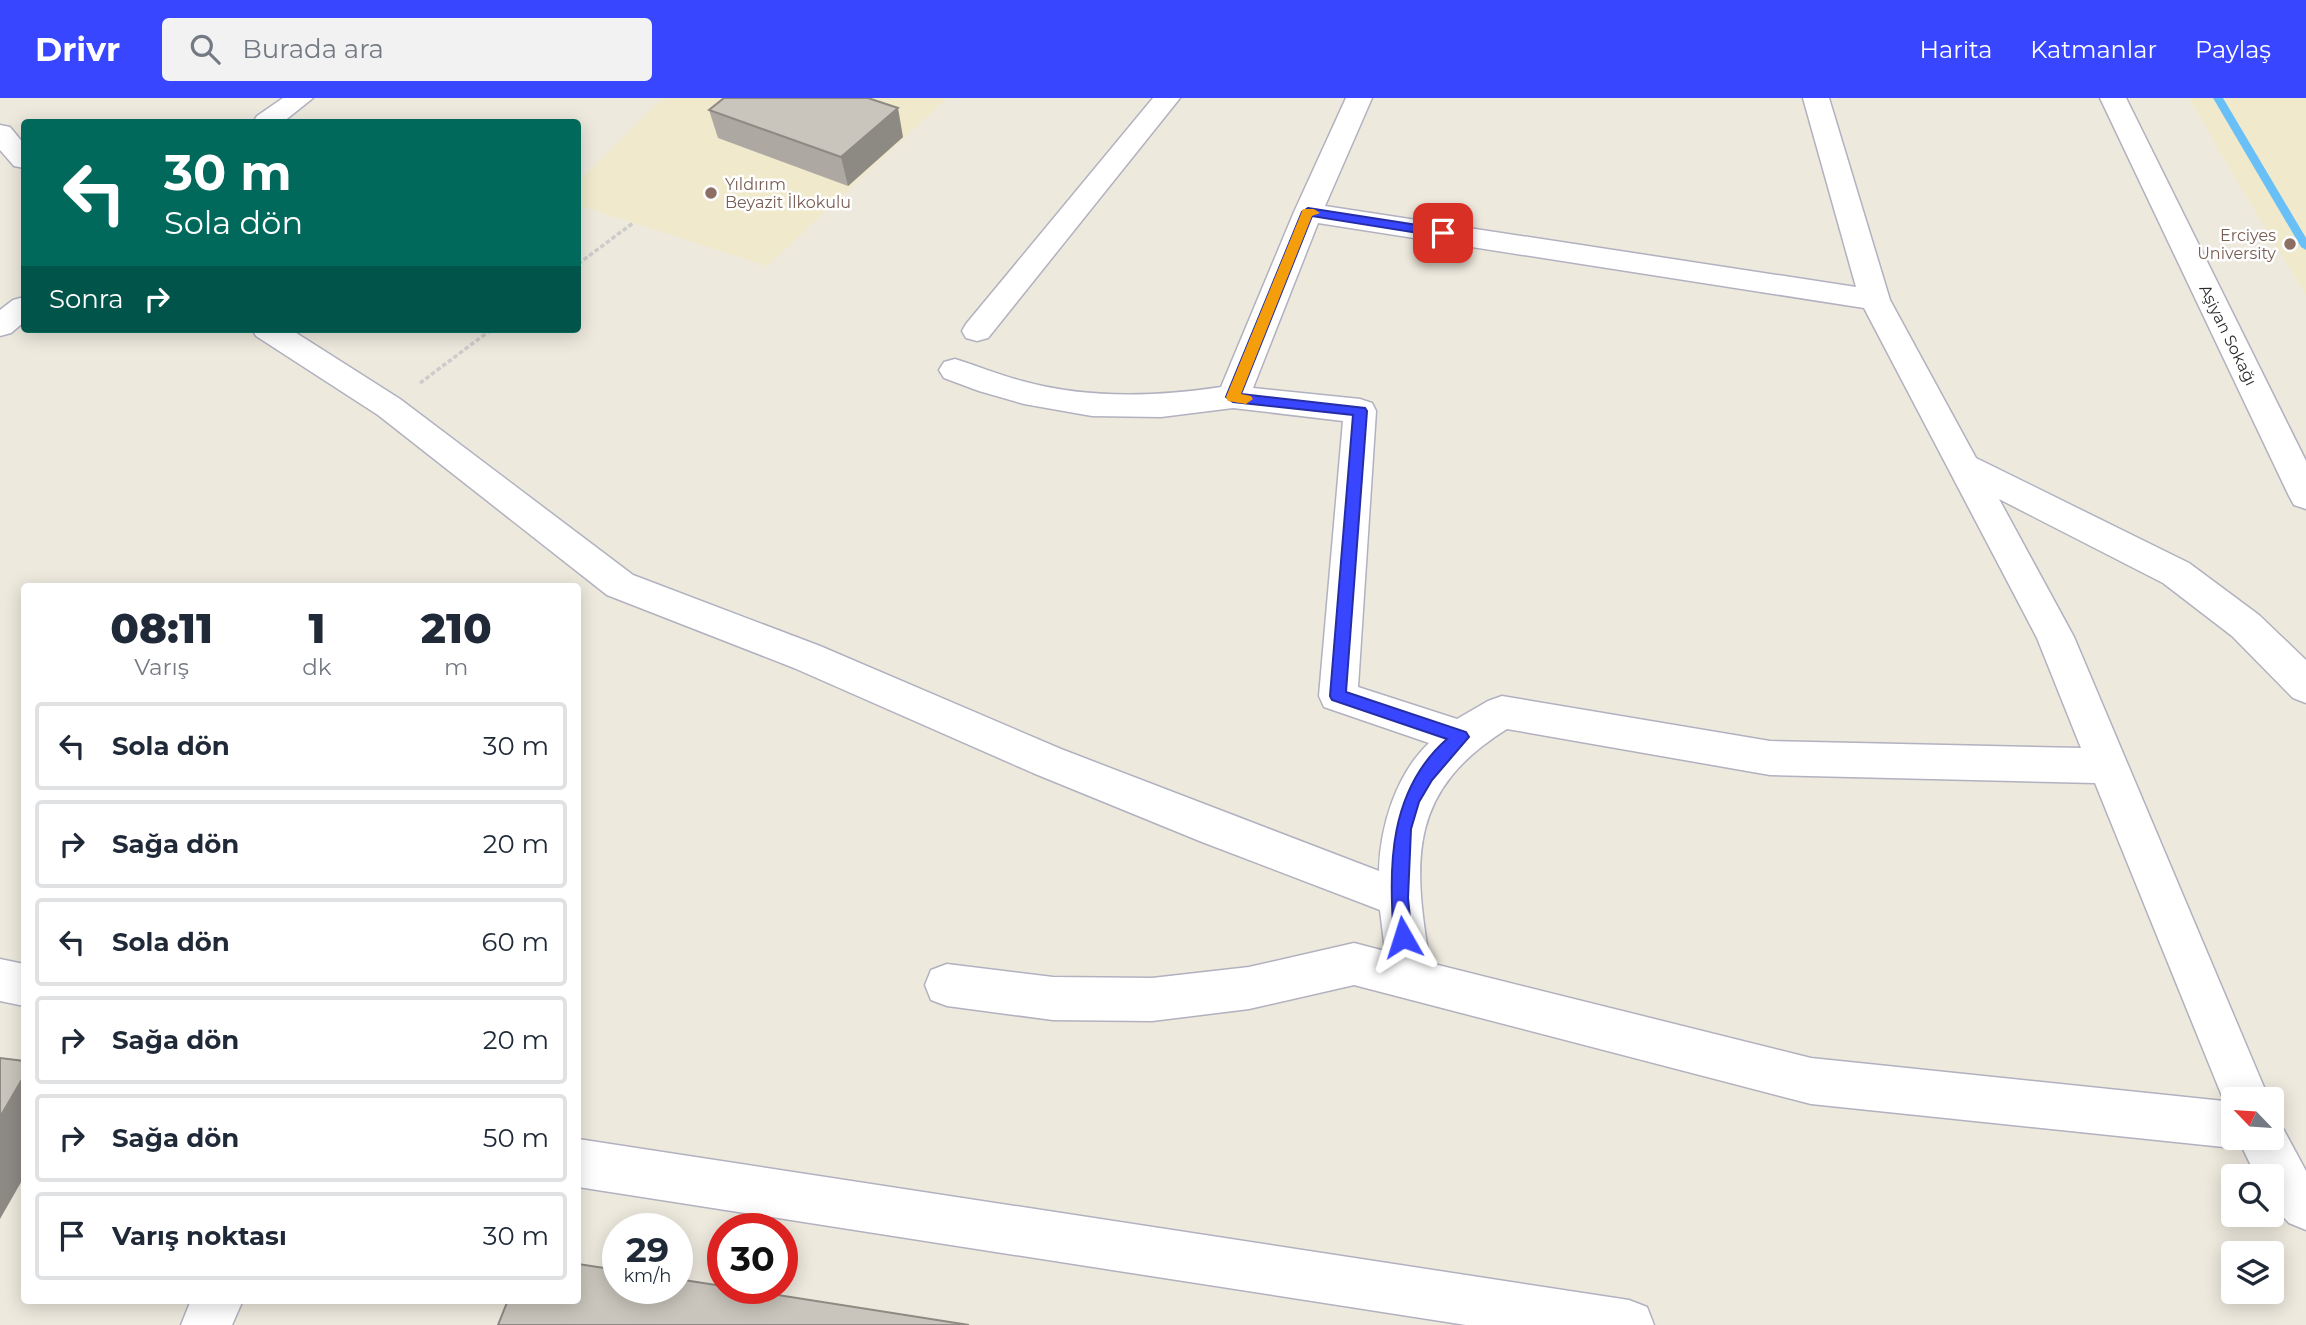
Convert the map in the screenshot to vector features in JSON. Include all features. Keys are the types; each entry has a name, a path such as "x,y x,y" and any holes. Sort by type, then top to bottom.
{"street":[{"path":"269,119 300,98"},
{"path":"977,331 1167,98"},
{"path":"1233,397 1357,98"},
{"name":"Aşiyan Sokağı","path":"2113,98 2306,496"},
{"path":"1807,100 1875,300 2055,637 2241,1087"},
{"path":"0,134 21,157"},
{"path":"1308,212 1875,300"},
{"path":"0,326 21,309"},
{"path":"273,333 389,407 620,585 807,657 1035,756 1216,829 1399,898"},
{"path":"955,370 1012,391 1075,405 1158,408 1233,397 1360,411 1338,696 1461,737"},
{"path":"1963,466 2176,573 2262,640 2306,687"},
{"path":"1411,978 1399,898 1403,829 1412,801 1431,767 1461,737 1502,712 1770,758 2108,766"},
{"path":"947,985 1016,997 1088,1002 1160,1001 1239,991 1291,981 1354,964 1811,1081 2221,1124"},
{"path":"0,980 21,984"},
{"path":"2268,1150 2285,1184 2306,1206"},
{"path":"581,1163 1569,1320 1629,1325"},
{"path":"206,1325 216,1304"}],"path":[{"path":"581,262 633,223"},
{"path":"389,407 487,333"}],"shaded area":[{"name":"Yıldırım Beyazit İlkokulu","path":"663,98 947,98 767,266 581,206 581,179"},
{"name":"Erciyes University","path":"2189,98 2306,98 2306,295 2244,193"}],"building":[{"path":"724,98 868,98 898,108 841,157 709,110"},
{"path":"0,1058 21,1061 21,1081 0,1117"},
{"path":"581,1264 602,1268 602,1304 693,1304 693,1281 707,1284 707,1304 798,1304 798,1298 969,1325 498,1325 506,1304 581,1304"}],"waterway":[{"path":"2218,98 2306,247"}],"slow traffic":[{"path":"1246,399 1233,397 1308,212 1314,213"}],"place":[{"name":"Yıldırım Beyazit İlkokulu","path":"711,193"},
{"name":"Erciyes University","path":"2290,244"}],"route":[{"path":"1403,937 1399,898 1403,829 1412,801 1426,775 1443,752 1461,737 1338,696 1360,411 1233,397 1308,212 1443,233"}]}
